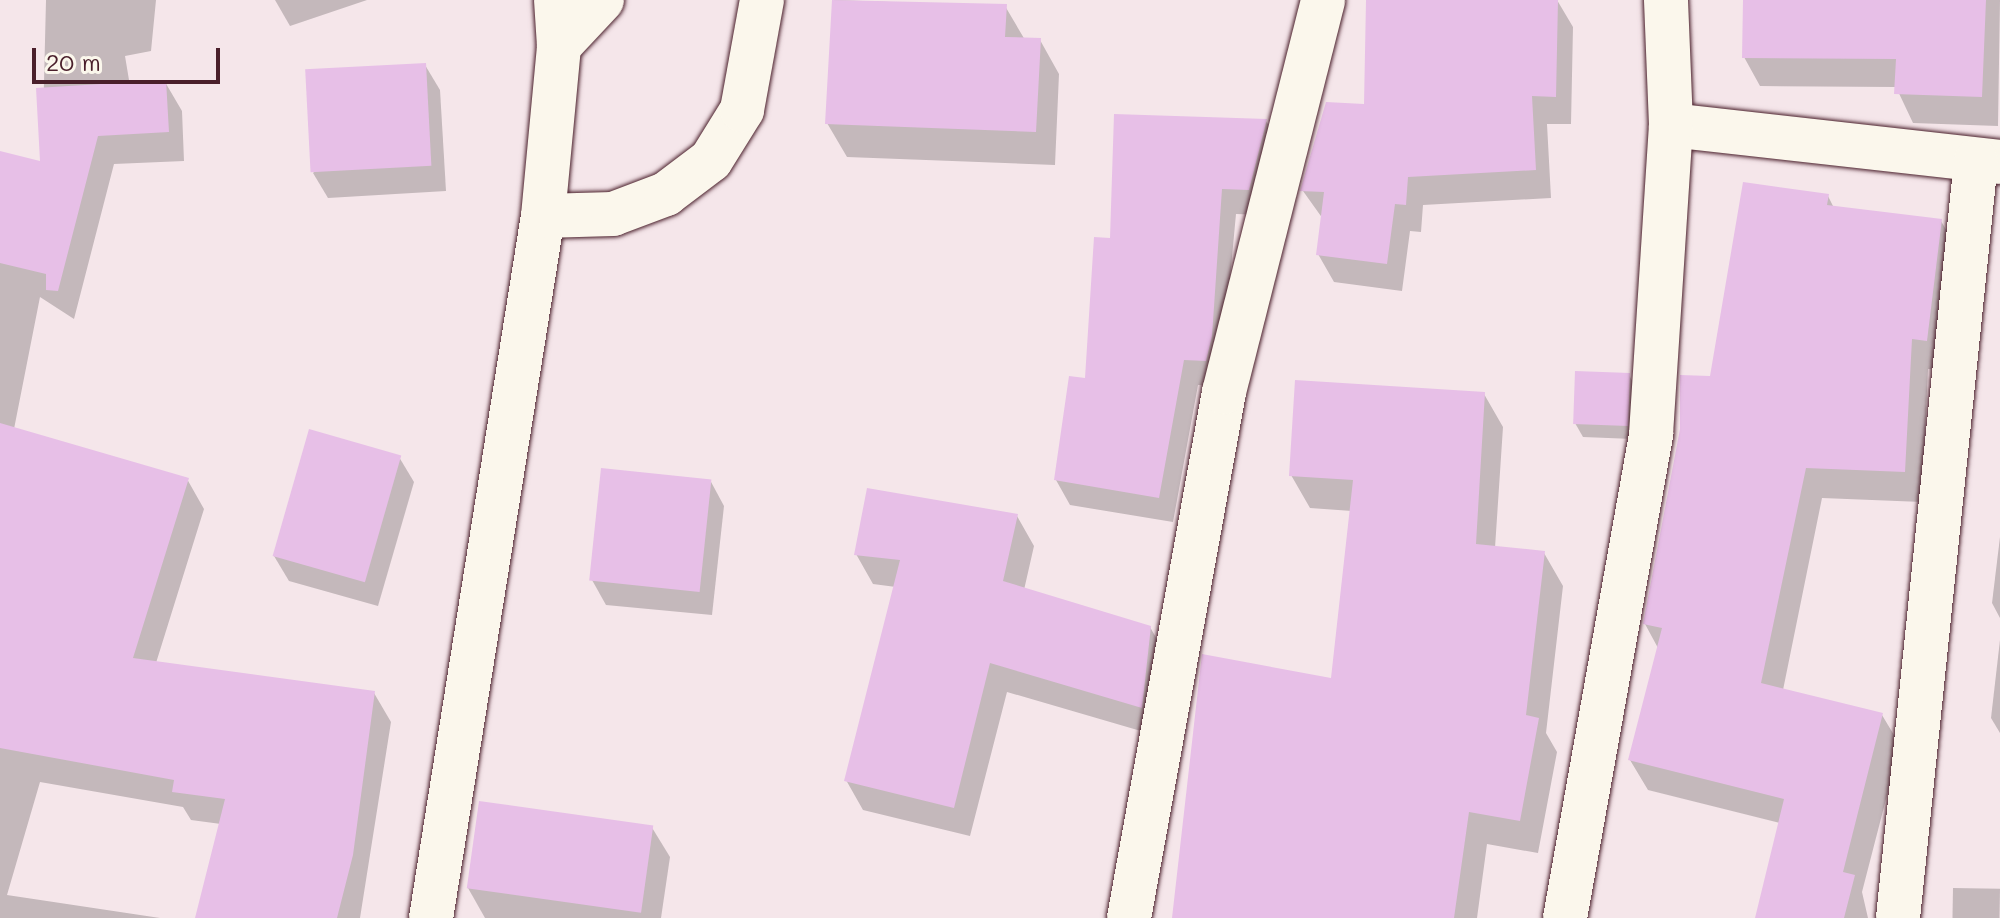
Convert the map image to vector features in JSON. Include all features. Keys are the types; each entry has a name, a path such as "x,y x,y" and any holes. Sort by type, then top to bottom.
{"street":[{"path":"431,918 543,216 559,46 556,0"},
{"path":"559,46 602,0"},
{"path":"543,216 613,214 666,194 711,160 742,110 762,0"},
{"path":"1129,918 1224,392 1323,0"},
{"path":"1565,918 1651,434 1671,125 1666,0"},
{"path":"1671,125 1988,162 1898,918"}],"building":[{"path":"832,0 1007,4 1005,37 1041,38 1036,132 825,124"},
{"path":"1366,0 1558,0 1556,97 1532,96 1536,170 1408,177 1406,205 1395,204 1387,264 1316,255 1324,192 1300,191 1326,102 1364,104"},
{"path":"1743,0 1986,0 1982,97 1894,94 1896,59 1742,58"},
{"path":"426,63 431,166 311,172 305,69"},
{"path":"166,80 169,132 98,136 58,291 46,290 46,274 0,263 0,151 40,161 36,88"},
{"path":"1114,114 1267,119 1249,190 1222,189 1212,336 1206,361 1184,360 1159,498 1054,480 1069,376 1085,378 1094,237 1110,238"},
{"path":"1743,182 1829,194 1827,205 1942,219 1927,341 1912,339 1905,472 1806,468 1761,683 1883,713 1843,872 1855,875 1844,918 1755,918 1784,799 1628,760 1662,628 1643,624 1680,429 1680,375 1710,376"},
{"path":"1575,371 1630,373 1628,426 1573,424"},
{"path":"1295,380 1485,392 1476,544 1545,551 1526,715 1539,718 1520,821 1469,812 1454,918 1172,918 1202,654 1331,678 1353,480 1289,476"},
{"path":"0,423 189,478 133,658 375,691 353,855 337,918 195,918 225,799 172,792 174,780 0,748"},
{"path":"309,429 401,455 365,582 273,556"},
{"path":"601,468 711,480 700,592 589,580"},
{"path":"867,488 1018,514 1003,581 1151,626 1142,708 990,663 954,808 844,781 900,560 854,555"},
{"path":"479,801 653,825 641,913 467,888"}]}
